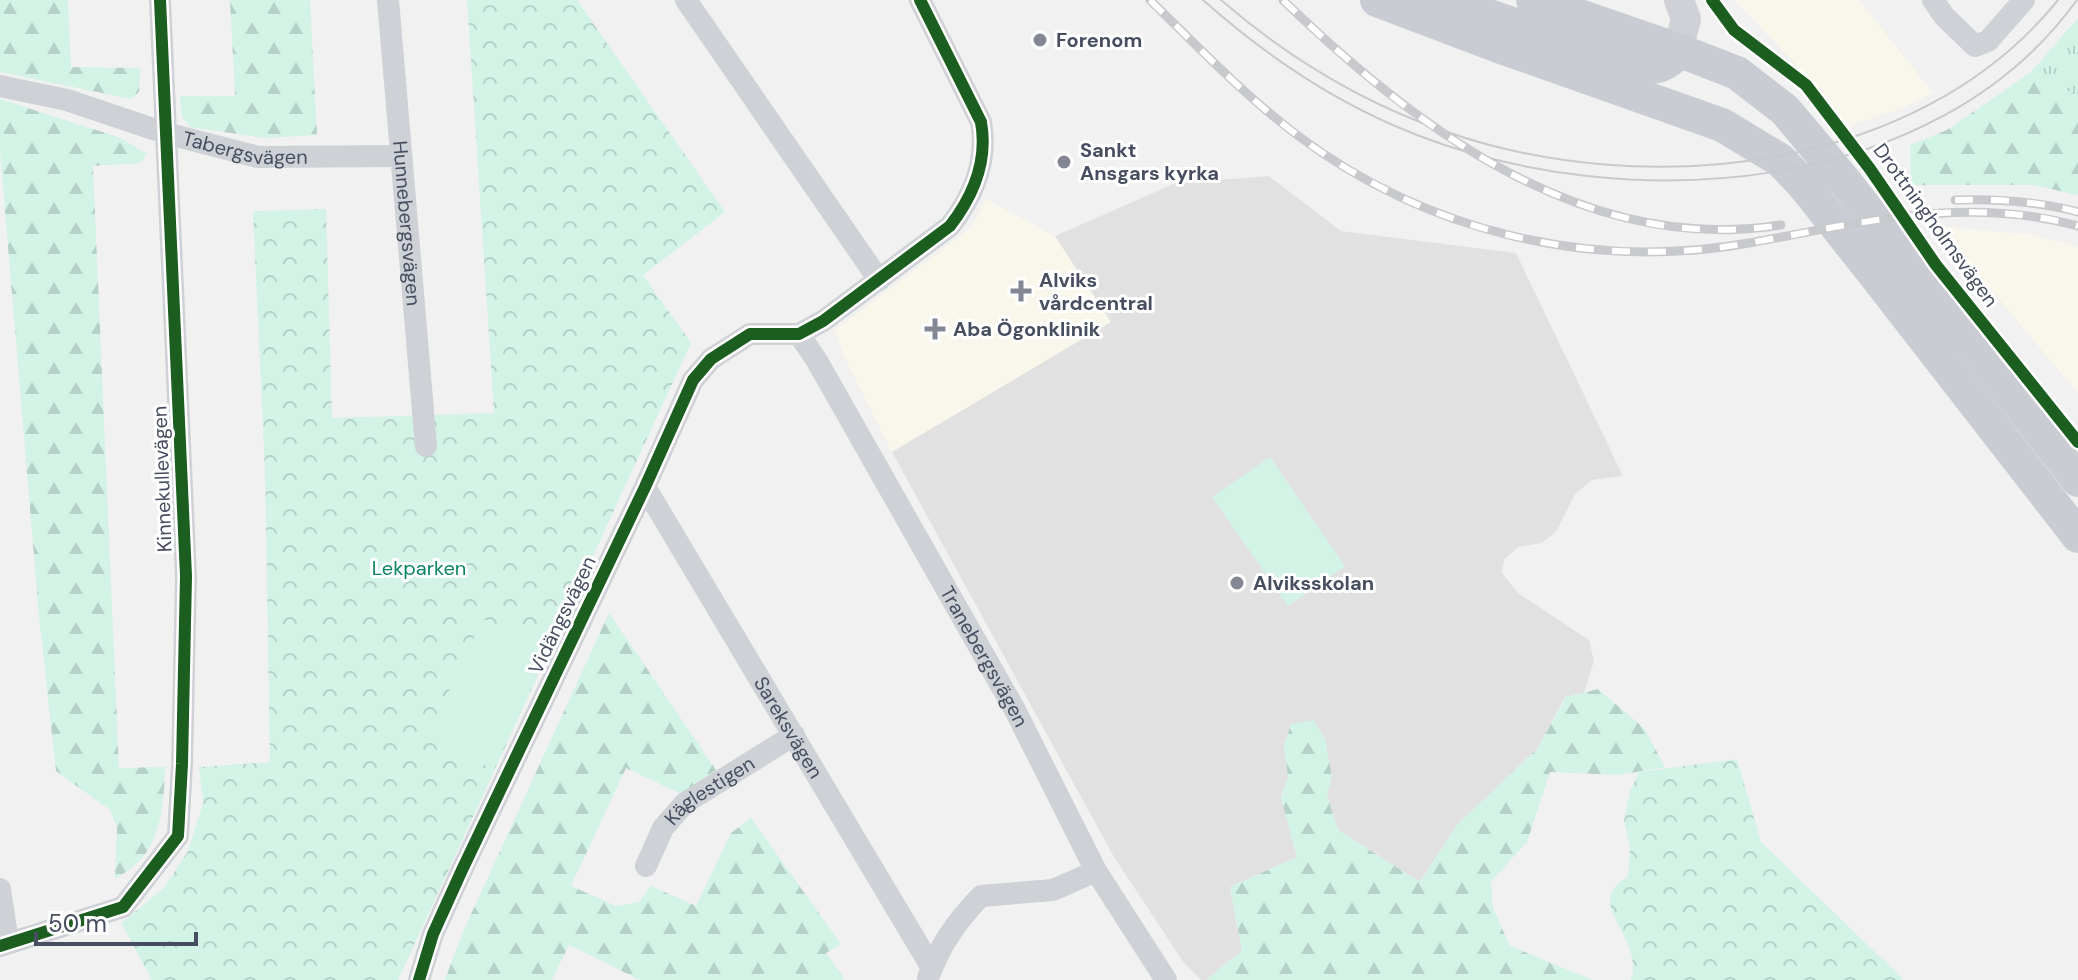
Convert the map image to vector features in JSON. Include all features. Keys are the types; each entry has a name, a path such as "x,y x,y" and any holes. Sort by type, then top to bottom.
{"main road":[{"path":"1377,0 1431,9 1453,7 1492,17 1638,67 1655,68 1667,63 1678,50"},
{"path":"1533,0 1737,73 1785,110 1846,183 2078,480"},
{"path":"1415,7 1504,48 1722,125 1780,160 1803,184 2078,536"}],"street":[{"name":"Kinnekullevägen","path":"4,944 123,907 178,836 186,576 160,0"},
{"name":"Hunnebergsvägen","path":"388,0 426,446"},
{"path":"686,0 879,280"},
{"path":"799,334 823,321 950,226 963,210 974,188 982,163 984,141 981,122 920,0"},
{"path":"1678,50 1686,19 1679,0"},
{"path":"1933,0 1944,16 1975,46 1988,41 2024,0"},
{"name":"Tabergsvägen","path":"0,86 67,100 165,133 258,157 401,156"},
{"name":"Vidängsvägen","path":"419,980 433,934 462,870 693,380 711,359 750,334 799,334"},
{"name":"Tranebergsvägen","path":"799,334 1015,710 1096,871 1166,980"},
{"name":"Sareksvägen","path":"645,487 794,735 930,974"},
{"name":"Käglestigen","path":"646,866 663,828 685,803 794,735"},
{"path":"930,974 941,944 957,920 981,896 1053,890 1096,871"},
{"path":"0,889 4,944"}],"shaded area":[{"path":"1734,0 1859,0 1933,93 1902,108 1848,126 1792,60"},
{"name":"Alviksskolan","path":"1269,176 1341,231 1516,253 1623,476 1592,480 1575,494 1556,532 1541,543 1518,547 1504,560 1502,573 1518,593 1589,640 1594,661 1584,693 1565,697 1537,749 1457,825 1420,882 1338,830 1327,795 1332,776 1284,746 1288,777 1281,798 1297,857 1230,887 1242,951 1206,980 1201,980 1184,963 1114,857 892,452 1111,322 1055,236 1176,183"},
{"path":"986,199 1055,236 1111,322 892,452 844,356 835,330 971,228"},
{"path":"1938,226 2034,235 2078,247 2078,393"}],"green space":[{"path":"0,0 68,0 71,67 140,68 139,92 131,99 0,72"},
{"path":"230,0 310,0 317,135 265,138 190,127 182,117 180,96 235,96"},
{"name":"Lekparken","path":"467,0 577,0 725,212 643,275 691,343 398,980 152,980 121,923 163,889 188,851 203,803 199,767 270,762 265,472 253,211 326,209 332,418 494,413"},
{"path":"2078,18 2078,96 2031,72"},
{"path":"2031,72 2078,96 2078,195 2033,185 1911,185 1910,145 1947,130"},
{"path":"0,99 121,138 147,154 140,163 93,166 119,768 165,767 160,819 151,844 136,864 115,879 117,827 110,810 56,771 39,616 0,151"},
{"path":"1270,457 1345,566 1288,606 1212,497"},
{"path":"609,613 716,770 681,794 626,768 571,886 616,906 639,902 651,886 696,906 731,833 751,818 841,944 826,953 845,980 640,980 569,945 552,980 445,980 461,936"},
{"path":"483,619 549,649 494,769 427,738"},
{"path":"1598,689 1644,728 1665,767 1619,775 1550,772 1527,842 1491,882 1493,908 1510,946 1593,980 1206,980 1242,951 1230,887 1297,857 1281,798 1288,777 1284,746 1291,724 1313,720 1325,739 1332,777 1327,795 1338,830 1420,882 1457,825 1537,749 1566,697"},
{"path":"1737,759 1761,842 1904,980 1631,980 1631,954 1615,919 1610,898 1613,889 1628,876 1630,847 1624,821 1629,794 1639,772"}],"tram line":[{"path":"1203,0 1304,77 1359,109 1417,135 1500,161 1589,176 1681,180 1773,172 1861,151 1944,116 2017,66 2077,0"},
{"path":"1221,0 1272,40 1326,76 1383,106 1444,131 1522,153 1605,165 1689,166 1774,157 1855,136 1931,104 2000,58 2058,0"}],"railway":[{"path":"1150,0 1258,104 1347,169 1400,197 1455,219 1512,236 1571,247 1630,252 1690,250 1749,243 1873,221 1954,212 2036,217 2078,226"},
{"path":"1283,0 1390,94 1448,136 1509,172 1573,201 1640,221 1709,230 1781,225"},
{"path":"1955,200 2048,205 2078,212"}],"cycle path":[{"path":"0,946 123,907 178,836 186,576 160,0"},
{"path":"419,980 433,934 462,870 693,380 711,359 750,334 799,334 823,321 950,226 966,202 981,164 981,122 920,0"},
{"name":"Drottningholmsvägen","path":"1712,0 1734,30 1806,85 1870,169 1936,265 2078,442"}],"place":[{"name":"Forenom","path":"1040,40"},
{"name":"Sankt Ansgars kyrka","path":"1064,162"},
{"name":"Alviks vårdcentral","path":"1021,291"},
{"name":"Aba Ögonklinik","path":"935,329"},
{"name":"Alviksskolan","path":"1237,583"}]}
